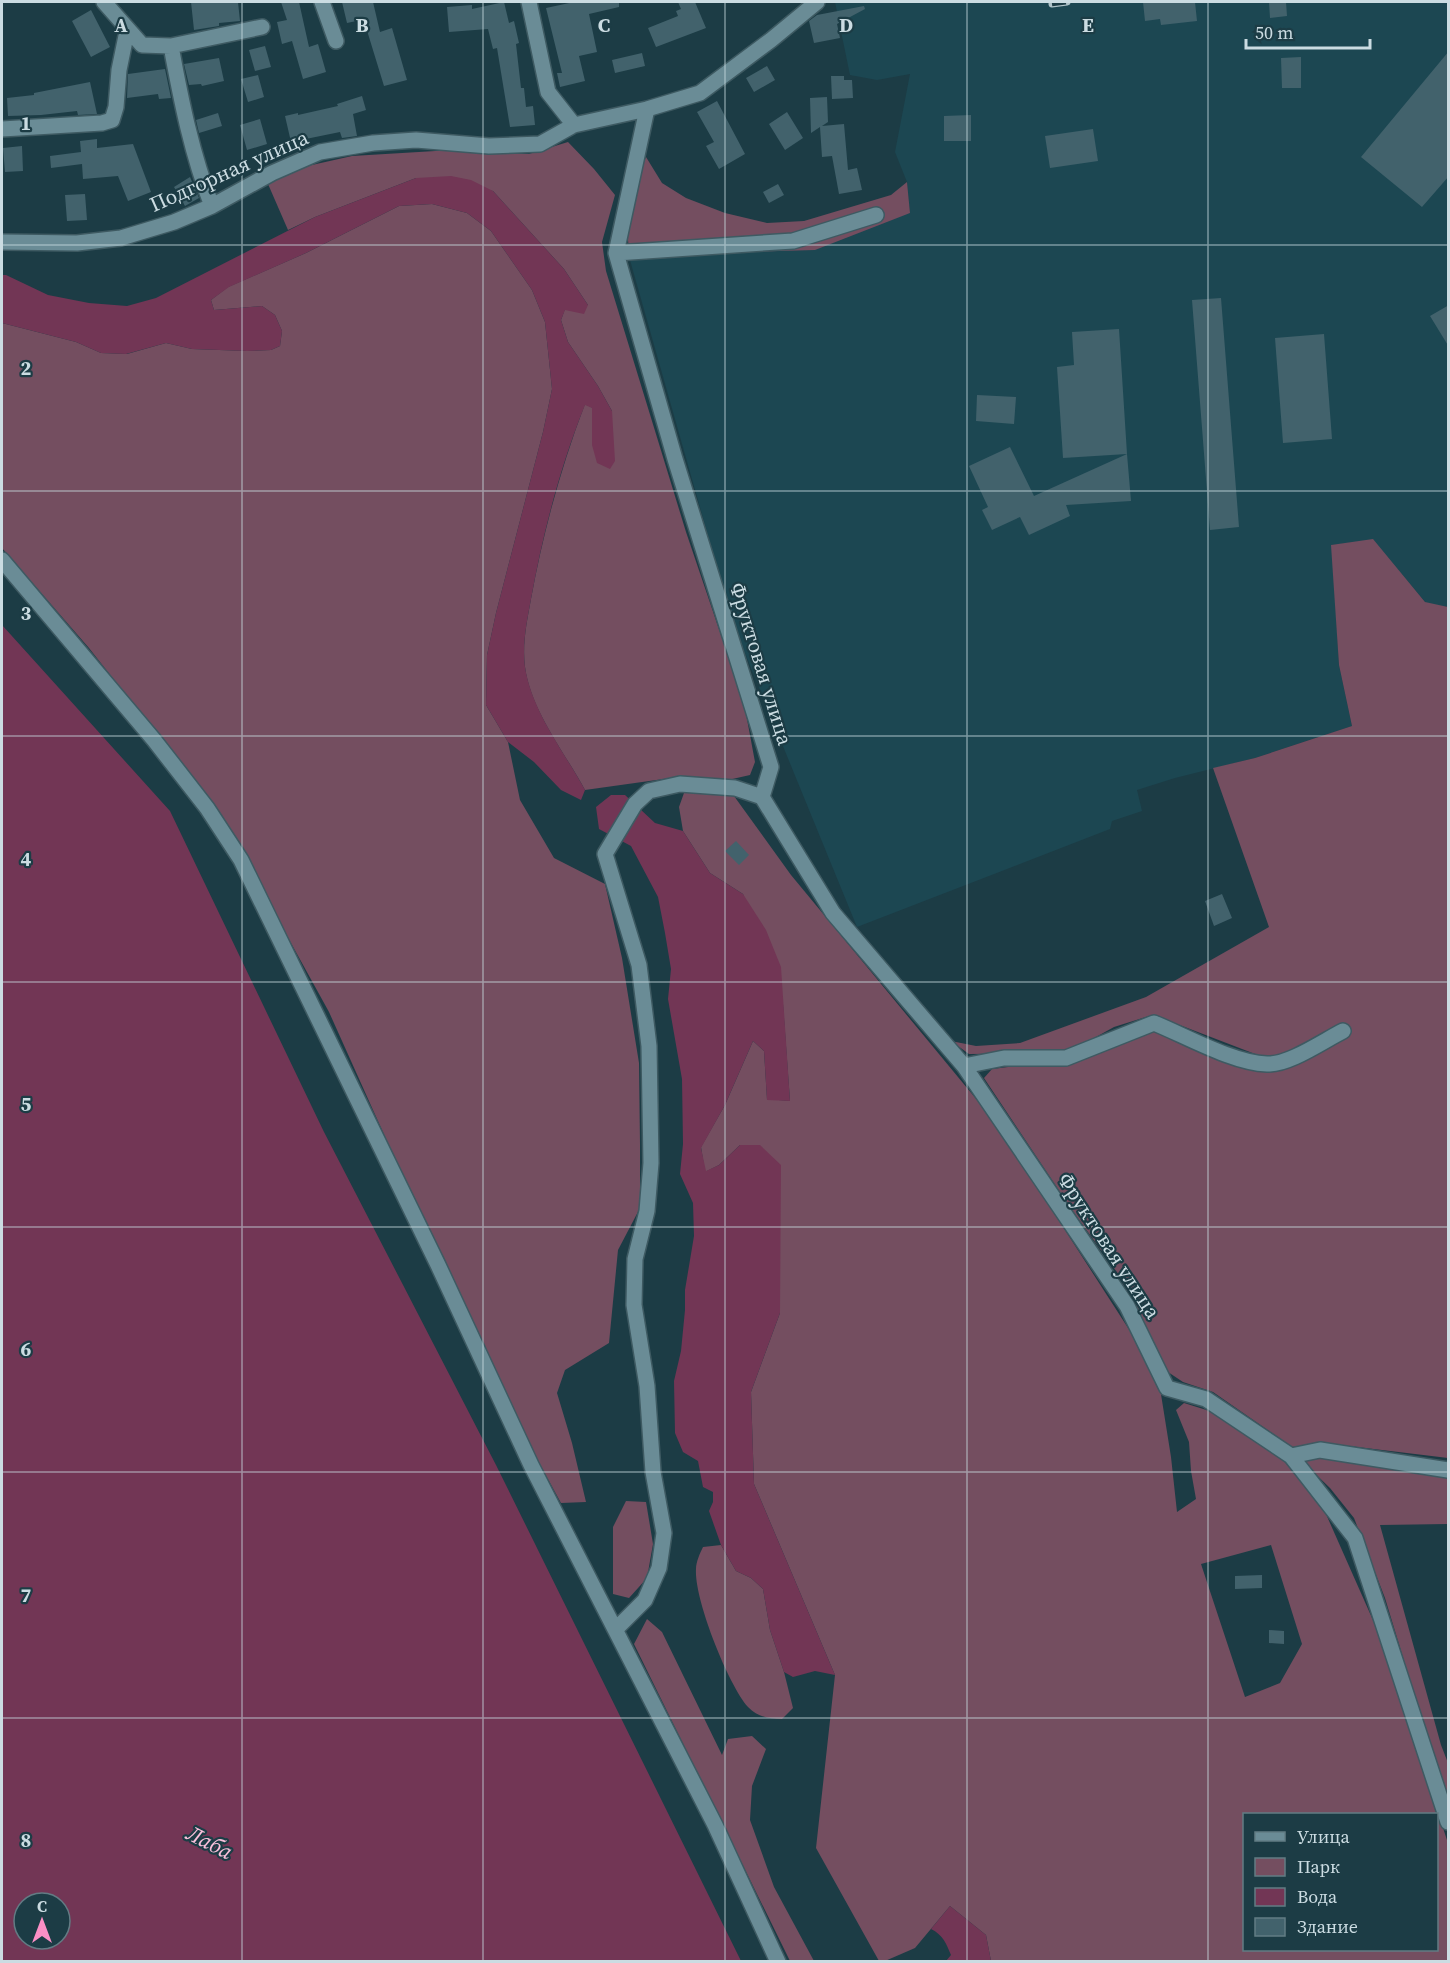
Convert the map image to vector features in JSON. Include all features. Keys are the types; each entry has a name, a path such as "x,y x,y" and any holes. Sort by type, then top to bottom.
{"street":[{"path":"104,2 142,45 171,46 262,27"},
{"path":"322,2 336,40"},
{"path":"529,2 548,92 574,125"},
{"name":"Подгорная улица","path":"2,242 78,243 121,238 174,222 212,206 272,173 320,152 373,143 416,140 489,146 540,144 574,125 647,109 700,93 817,2"},
{"path":"2,129 102,123 112,120 116,108 119,70 128,31"},
{"path":"171,46 179,91 202,182 212,206"},
{"name":"Фруктовая улица","path":"647,109 616,253 675,459 771,767 762,796 833,913 964,1066 1127,1306 1167,1388 1206,1399 1291,1456 1355,1538 1449,1822"},
{"path":"616,253 793,241 876,215"},
{"path":"2,560 154,740 207,808 241,860 428,1244 531,1465 715,1825 778,1962"},
{"path":"616,1629 645,1600 659,1568 664,1533 653,1472 647,1386 634,1305 635,1259 647,1210 651,1164 649,1046 639,965 605,854 635,804 649,791 680,784 735,788 762,796"},
{"path":"964,1066 1004,1058 1066,1058 1154,1023 1234,1057 1268,1064 1293,1058 1342,1031"},
{"path":"1291,1456 1320,1450 1449,1470"}],"shaded area":[{"path":"835,2 1448,2 1448,607 1426,603 1373,540 1332,545 1339,665 1352,726 1255,758 1137,790 1142,811 1112,821 1110,829 857,927 733,624 630,260 910,213 907,182 895,152 910,74 877,80 850,75"}],"green space":[{"path":"568,142 615,195 602,242 606,271 686,532 744,703 755,762 750,775 728,780 685,776 585,790 541,715 528,683 524,658 528,616 547,525 568,452 585,404 593,408 592,445 612,411 568,342 561,320 565,309 588,305 564,269 493,191 416,178 315,217 288,230 268,184 303,167 352,156 452,150 529,154"},
{"path":"646,157 662,183 686,198 725,213 767,223 804,221 891,195 907,182 910,213 815,250 650,255 630,260 627,230 637,177"},
{"path":"432,204 467,213 491,231 532,290 545,322 552,389 487,655 486,705 508,742 520,800 554,858 605,884 622,958 639,1063 640,1208 618,1250 609,1343 565,1370 557,1393 586,1502 561,1503 526,1439 404,1179 329,1012 221,816 89,648 2,548 2,323 76,342 101,353 127,354 166,343 192,349 271,350 280,346 282,331 275,315 262,306 214,310 211,300 228,287 306,253 399,206"},
{"path":"1373,539 1425,602 1448,607 1448,1458 1349,1446 1292,1447 1213,1392 1183,1382 1168,1372 1119,1275 1072,1210 984,1078 992,1069 1024,1065 1071,1064 1123,1039 1155,1030 1238,1065 1262,1071 1286,1066 1177,1024 1149,1016 1114,1027 1067,1053 969,1054 951,1041 976,1046 1020,1043 1146,997 1269,927 1213,768 1255,758 1352,726 1339,665 1331,545"},
{"path":"710,791 734,796 791,875 996,1123 1130,1331 1160,1388 1177,1512 1196,1499 1189,1442 1176,1410 1184,1403 1216,1413 1283,1460 1322,1505 1376,1627 1438,1813 1447,1840 1448,1961 991,1961 986,1935 950,1906 915,1948 885,1961 879,1961 816,1848 835,1675 754,1484 751,1392 780,1313 740,1145 719,1165 705,1172 701,1147 725,1105 753,1041 764,1051 767,1099 790,1101 783,1004 743,894 710,873 683,831 679,807 684,793","holes":["1271,1545 1302,1644 1280,1683 1245,1697 1201,1564"]},
{"path":"1321,1455 1448,1475 1448,1524 1380,1525 1448,1763 1448,1795 1431,1750 1385,1598 1354,1518 1330,1488 1301,1460"},
{"path":"626,1501 646,1502 653,1544 647,1578 629,1598 613,1594 613,1527"},
{"path":"721,1545 736,1571 751,1578 763,1589 770,1630 793,1708 782,1719 764,1717 748,1707 731,1680 706,1620 697,1583 697,1563 703,1547"},
{"path":"647,1619 662,1632 722,1755 728,1739 752,1736 766,1749 752,1786 750,1820 774,1887 814,1961 790,1961 634,1644"}],"water":[{"path":"451,176 471,180 493,191 564,269 588,305 584,314 565,310 561,320 568,342 612,411 615,461 610,469 597,463 592,445 592,408 585,405 576,428 560,476 541,550 525,641 525,667 534,700 585,790 581,800 561,790 534,762 508,742 486,705 487,655 552,389 545,322 532,290 491,231 467,213 432,204 399,206 306,253 229,287 211,300 214,310 262,306 275,315 282,331 280,346 271,350 192,349 166,343 126,354 101,353 76,342 2,323 2,275 48,295 89,303 127,306 156,298 315,217 416,178"},
{"name":"Лаба","path":"2,625 170,811 324,1132 496,1465 741,1961 2,1961"},
{"path":"611,795 625,795 655,823 683,831 710,873 743,894 766,930 781,967 790,1101 767,1100 764,1051 753,1041 725,1105 701,1148 706,1171 719,1165 740,1145 760,1145 781,1165 780,1313 751,1392 754,1484 835,1675 815,1671 793,1677 784,1672 770,1630 763,1589 751,1578 736,1571 721,1545 709,1511 713,1502 713,1492 703,1487 698,1461 683,1452 675,1433 674,1381 681,1351 685,1290 694,1236 693,1203 680,1174 683,1144 682,1079 668,999 671,969 658,897 631,846 599,829 596,807"},
{"path":"950,1906 986,1935 991,1961 946,1961 951,1955 941,1937 931,1929"}],"building":[{"path":"191,2 238,2 240,21 219,23 219,26 194,30"},
{"path":"281,2 299,2 309,47 318,44 326,72 303,79 292,41 282,44 277,22 287,20"},
{"path":"342,2 373,2 380,32 392,28 407,80 384,86 365,24 362,25 361,20 347,23"},
{"path":"504,2 509,23 514,21 519,43 516,44 521,88 524,88 526,107 533,106 535,125 510,127 497,48 493,49 488,29 449,32 447,7 472,5 472,9"},
{"path":"574,2 619,2 619,7 589,14 597,52 579,56 585,81 560,87 557,73 562,73 546,8"},
{"path":"678,2 695,2 706,28 656,47 648,28 678,16 676,11 681,9"},
{"path":"1143,2 1195,2 1197,21 1161,25 1160,19 1145,21"},
{"path":"1269,2 1286,2 1287,16 1270,18"},
{"path":"864,6 865,9 837,24 840,38 814,43 809,21 817,15"},
{"path":"91,10 110,47 91,57 72,21"},
{"path":"265,46 271,67 255,71 249,50"},
{"path":"1449,51 1449,176 1422,207 1361,157"},
{"path":"642,53 645,66 615,73 612,60"},
{"path":"1301,57 1301,88 1282,88 1281,58"},
{"path":"219,58 224,81 202,86 201,84 189,85 184,64"},
{"path":"767,66 775,80 754,92 746,78"},
{"path":"165,69 171,98 159,99 158,94 127,98 128,74"},
{"path":"258,75 264,97 248,102 241,79"},
{"path":"831,76 844,76 844,80 852,80 853,98 832,99"},
{"path":"90,82 97,114 78,115 77,111 8,116 7,98 34,95 34,93"},
{"path":"362,96 366,110 353,114 357,136 342,138 340,132 291,142 285,116 338,106 337,104"},
{"path":"827,97 828,122 822,126 844,124 848,170 857,168 862,190 839,194 832,156 822,157 820,127 811,133 810,98"},
{"path":"717,101 745,154 719,169 706,146 714,142 697,112"},
{"path":"787,112 803,138 785,150 769,124"},
{"path":"218,113 222,126 199,133 196,120"},
{"path":"971,115 971,141 944,141 944,116"},
{"path":"260,119 267,144 247,150 240,125"},
{"path":"1093,129 1098,161 1050,168 1045,136"},
{"path":"97,139 97,148 133,144 151,192 128,201 118,176 83,179 82,164 51,168 50,156 81,152 80,141"},
{"path":"22,146 23,171 5,172 3,148"},
{"path":"190,177 199,198 185,206 174,187"},
{"path":"778,184 784,195 769,203 763,192"},
{"path":"85,194 87,220 67,221 65,195"},
{"path":"1221,298 1239,527 1210,530 1192,300"},
{"path":"1449,305 1449,347 1430,316"},
{"path":"1119,329 1127,454 1063,458 1057,367 1074,365 1072,332"},
{"path":"1324,334 1332,439 1283,443 1275,338"},
{"path":"977,395 1016,397 1014,424 976,421"},
{"path":"1010,447 1034,496 1127,454 1131,501 1066,505 1070,516 1029,535 1020,517 992,530 982,510 988,507 969,466"},
{"path":"736,841 749,855 739,865 725,851"},
{"path":"1222,894 1232,918 1214,926 1205,901"},
{"path":"1262,1575 1262,1588 1235,1589 1235,1576"},
{"path":"1269,1630 1284,1631 1284,1644 1269,1643"}],"railway":[{"path":"1052,4 1067,2"}]}
